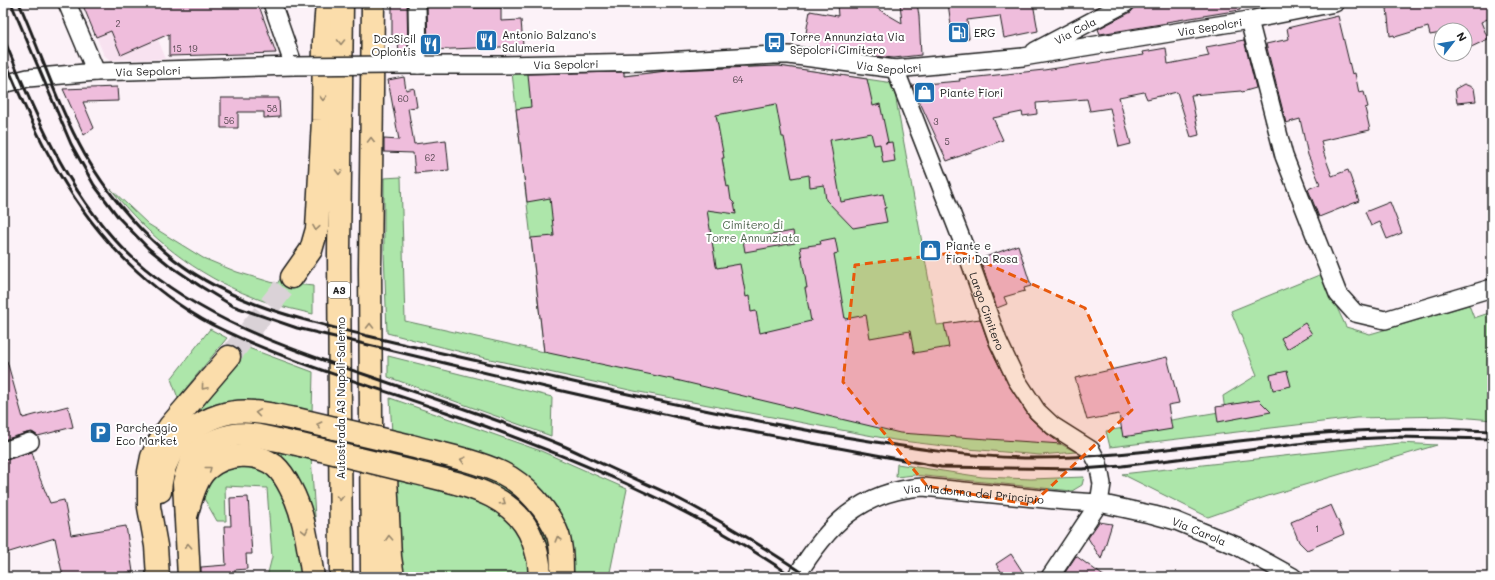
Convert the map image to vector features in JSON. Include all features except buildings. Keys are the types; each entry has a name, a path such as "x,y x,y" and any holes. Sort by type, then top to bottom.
{"highway":[{"path":"292,277 311,250 317,229 323,120 324,41 327,3"},
{"name":"Autostrada A3 Napoli-Salerno","path":"341,577 339,253 342,3"},
{"path":"372,577 370,365 373,3"},
{"path":"158,577 156,546 149,507 149,472 152,457 159,442 170,426 229,357"},
{"path":"370,365 380,410 385,446 390,556 393,577"},
{"path":"156,546 160,483 166,465 175,448 187,433 199,424 215,417 234,413 253,412 296,420 411,446 490,468 504,474 534,497 549,516 558,535 562,556 562,577"},
{"path":"189,577 184,483 187,470 193,458 210,443 221,438 237,435 251,435 301,445 413,472 468,486 496,497 511,507 525,523 537,552 540,572 539,577"},
{"path":"186,516 195,488 200,478 208,469 231,457 245,455 265,460 276,467 284,477 298,504 314,577"}],"street":[{"path":"67,3 96,72"},
{"path":"272,3 294,66"},
{"path":"417,3 418,65"},
{"name":"Via Cola","path":"1023,57 1126,3"},
{"name":"Via Sepolcri","path":"3,84 28,78 96,72 294,66 503,65 645,62 774,55 789,55 895,70 1023,57 1249,20 1335,3"},
{"path":"1249,20 1284,156 1338,294 1355,313 1385,320 1492,288"},
{"name":"Largo Cimitero","path":"895,70 965,248 998,341 1016,379 1036,411 1053,426 1091,450 1098,463 1102,484 1099,503"},
{"path":"3,451 30,442"},
{"name":"Via Madonna del Principio","path":"796,577 808,557 835,524 859,506 871,499 887,493 923,487 1099,503"},
{"path":"1050,577 1099,503"},
{"name":"Via Carola","path":"1099,503 1176,521 1237,546 1293,577"}],"highlighted area":[{"path":"961,252 1085,308 1132,410 1031,505 927,486 843,382 855,265"}],"shaded area":[{"path":"82,3 143,3 166,59 110,60 104,55"}],"green space":[{"name":"Cimitero di Torre Annunziata","path":"779,66 893,83 937,325 983,319 1033,417 1061,444 1076,452 1040,455 968,449 894,440 634,391 481,357 387,333 384,250 384,178 401,177 405,321 544,352 512,73 623,70 624,76 693,68"},
{"path":"111,189 148,224 203,258 237,272 277,284 283,274 295,284 313,286 313,314 260,300 212,278 174,253 125,207"},
{"path":"1324,273 1332,297 1346,327 1370,334 1469,305 1474,318 1492,312 1492,420 1447,416 1356,418 1110,447 1106,431 1225,411 1223,396 1257,375 1231,311"},
{"path":"210,329 227,338 178,398 171,379"},
{"path":"243,346 313,372 312,413 268,405 233,402 214,406 187,419 235,362"},
{"path":"388,356 552,397 551,436 388,377"},
{"path":"390,398 541,451 627,489 609,577 570,577 551,503 392,434"},
{"path":"1400,443 1437,445 1268,496 1208,517 1122,474"},
{"path":"256,444 311,457 318,561"},
{"path":"392,452 486,476 513,491 532,506 551,541 554,577 546,577 533,519 398,461"},
{"path":"249,463 270,474 281,487 291,511 305,577 267,577 272,557 267,488 225,486 226,521 217,521 202,495 209,474"},
{"path":"897,464 982,477 1031,479 1084,477 1082,485 1072,491 915,475 896,477"},
{"path":"395,477 442,488 502,510 524,538 531,577 402,577"}],"tunnel":[{"path":"229,357 292,277"}],"railway":[{"path":"11,3 71,144 94,185 119,218 148,248 169,265 200,286 233,306 297,328 704,423 941,467 1082,469 1122,466 1305,443 1354,439 1397,437 1492,439"},
{"path":"19,3 75,137 93,168 130,218 164,251 186,269 235,296 287,315 415,347 590,386 768,423 913,448 963,454 1012,458 1071,457 1140,452 1333,432 1401,430 1492,431"},
{"path":"3,37 28,96 56,155 90,210 110,235 133,258 159,279 187,298 216,315 277,343 536,435 662,490 745,536 809,577"},
{"path":"3,55 28,114 58,172 75,199 94,225 138,272 167,296 189,311 212,325 277,354 491,428 626,483 712,526 793,577"}],"place":[{"name":"ERG","path":"958,32"},
{"name":"Antonio Balzano's Salumeria","path":"487,40"},
{"name":"Torre Annunziata Via Sepolcri Cimitero","path":"774,42"},
{"name":"DocSicil Oplontis","path":"431,44"},
{"name":"Piante Fiori","path":"924,92"},
{"name":"Piante e Fiori Da Rosa","path":"931,251"},
{"name":"Parcheggio Eco Market","path":"100,433"}]}
